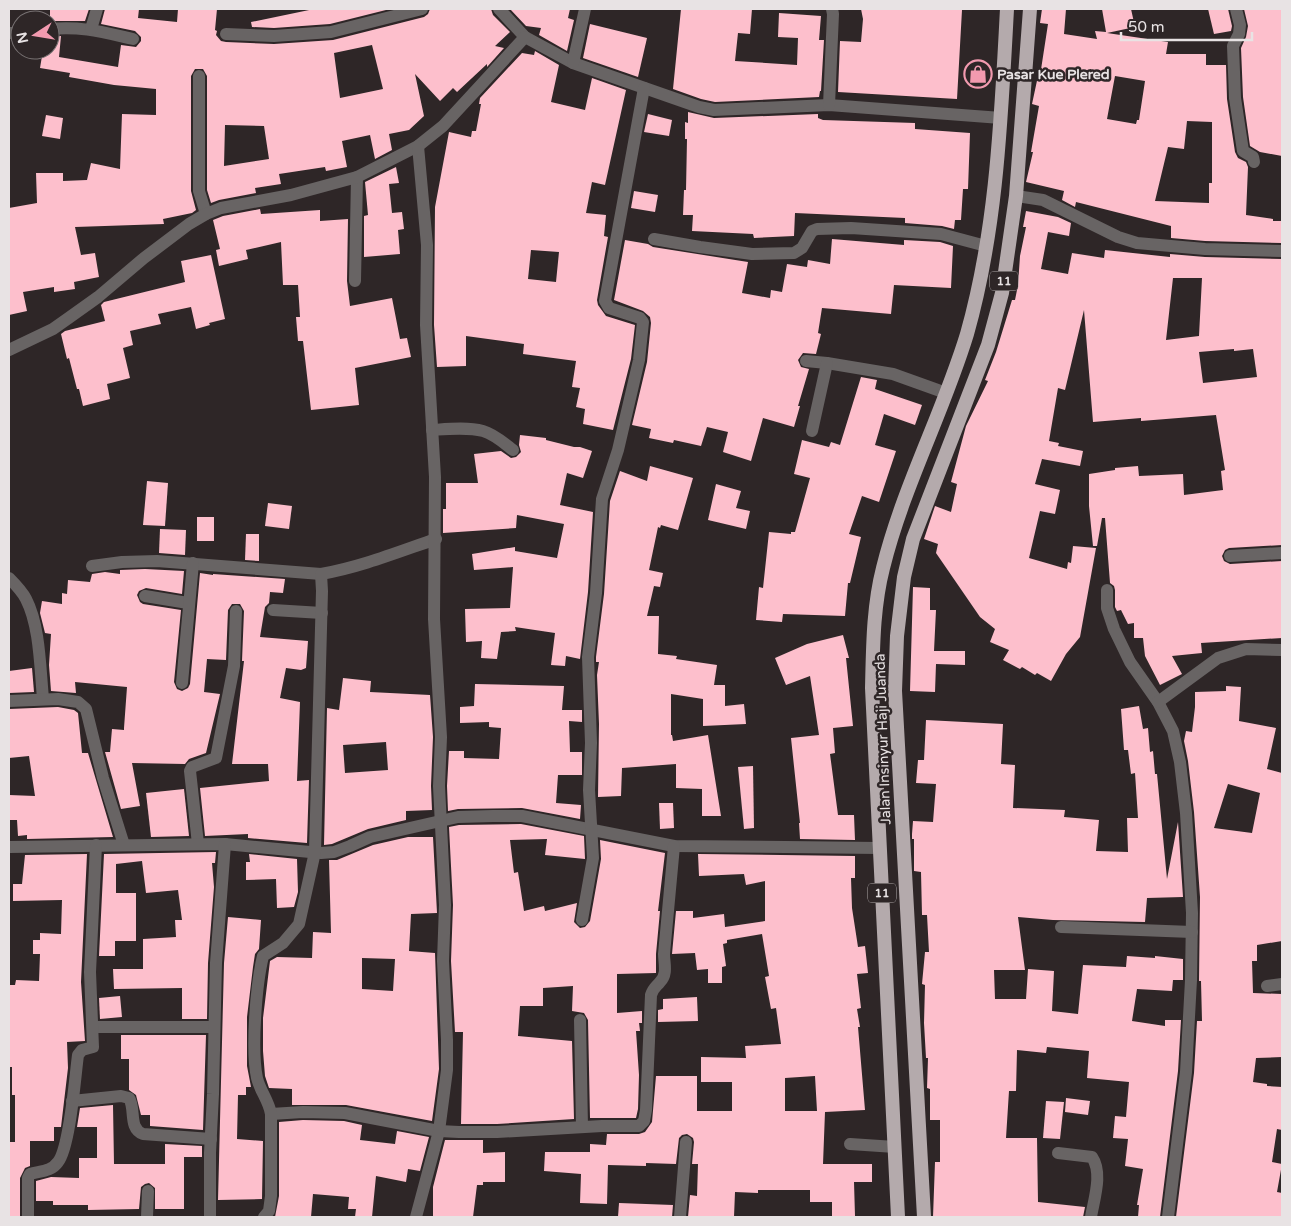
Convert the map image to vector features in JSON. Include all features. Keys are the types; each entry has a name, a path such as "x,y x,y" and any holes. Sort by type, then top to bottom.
{"highway":[{"name":"Jalan Insinyur Haji Juanda","path":"898,1217 872,688 873,631 882,570 892,532 946,393 966,335 979,287 994,195 1001,118 1007,9"},
{"name":"Jalan Insinyur Haji Juanda","path":"924,1217 895,691 897,636 904,577 913,539 988,345 1002,293 1016,196 1030,9"}],"street":[{"path":"91,30 97,9"},
{"path":"226,34 274,36 331,32 422,9"},
{"path":"499,9 525,37 573,63 693,105 714,110 829,105 1001,118"},
{"path":"573,63 585,9"},
{"path":"829,105 832,9"},
{"path":"1236,9 1240,25 1239,34 1233,46 1235,98 1243,151 1253,157 1254,162"},
{"path":"60,28 70,27 91,30 132,39"},
{"path":"9,350 53,329 65,321 98,297 188,224 206,214 221,208 291,194 357,177 418,146 443,126 525,37"},
{"path":"199,76 199,191 206,214"},
{"path":"582,920 593,858 589,790 591,743 588,657 596,593 602,499 618,450 639,360 643,322 640,318 609,308 605,301 644,88"},
{"path":"416,1217 439,1131 447,1070 443,961 445,905 439,786 440,729 434,620 435,477 426,325 427,245 418,146"},
{"path":"355,281 357,177"},
{"path":"1016,196 1043,200 1118,237 1137,243 1205,250 1282,251"},
{"path":"654,239 752,254 794,252 802,248 812,231 851,228 940,234 986,246"},
{"path":"806,361 893,374 946,393"},
{"path":"812,431 827,363"},
{"path":"432,430 484,431 513,450"},
{"path":"92,566 157,560 321,574 385,557 436,539"},
{"path":"1230,556 1282,553"},
{"path":"182,683 193,564"},
{"path":"264,1217 269,1211 271,1196 271,1114 270,1107 257,1078 255,1060 256,1020 263,956 283,943 299,924 316,852 322,613 321,574"},
{"path":"9,578 26,598 30,608 36,632 43,698"},
{"path":"1107,590 1107,608 1114,629 1130,662 1160,706 1173,731 1180,762 1186,813 1192,932 1191,980 1186,1072 1168,1217"},
{"path":"145,596 188,603"},
{"path":"273,610 322,613"},
{"path":"198,844 190,772 192,767 216,758 234,666 236,611"},
{"path":"1160,706 1218,658 1246,649 1282,650"},
{"path":"9,701 43,698 78,702 86,709 103,778 124,844"},
{"path":"9,846 225,844 334,852 370,837 468,816 522,816 674,846 880,848"},
{"path":"210,1217 216,963 225,844"},
{"path":"28,1217 28,1178 30,1174 46,1170 58,1162 64,1150 78,1055 82,1050 93,1047 90,972 96,845"},
{"path":"271,1114 303,1112 344,1113 439,1131 497,1132 639,1126 644,1121 646,1110 650,995 663,978 665,971 664,946 674,846"},
{"path":"1061,927 1192,932"},
{"path":"1267,986 1282,984"},
{"path":"580,1020 582,1127"},
{"path":"93,1027 214,1027"},
{"path":"72,1101 121,1096 129,1098 134,1123 139,1133 211,1139"},
{"path":"680,1217 686,1142"},
{"path":"850,1144 895,1147"},
{"path":"1058,1153 1092,1157 1096,1163 1098,1175 1091,1217"},
{"path":"147,1217 148,1191"}],"building":[{"path":"89,9 85,21 60,21 60,10 50,10"},
{"path":"105,9 139,9 138,18 177,22 178,9 217,9 216,35 221,41 226,42 274,44 333,40 424,17 430,9 491,9 493,15 510,32 495,46 504,48 487,67 487,64 457,92 453,88 440,101 415,74 424,116 409,130 389,134 392,150 375,159 370,135 342,141 347,167 326,171 325,167 279,174 281,184 255,188 256,193 211,203 207,190 207,76 203,69 195,69 191,76 191,191 196,210 192,213 163,219 164,224 75,227 81,255 95,253 99,277 74,282 75,289 54,292 54,287 23,292 27,311 9,315 9,208 37,203 36,173 63,173 63,181 87,180 91,163 120,169 122,114 156,115 156,89 114,85 69,77 70,73 40,68 41,60 60,60 60,57 118,67 121,45 136,47 141,41 141,37 135,31 101,24","holes":["372,45 383,89 340,98 334,53","225,125 264,126 269,159 224,166"]},
{"path":"314,9 390,9 330,24 274,28 252,27 251,22"},
{"path":"510,9 570,9 568,18 574,20 567,51 539,35 541,28 526,26"},
{"path":"681,9 752,9 750,34 738,33 735,61 797,65 798,38 778,37 779,13 821,16 819,40 824,40 819,97 715,102 673,89"},
{"path":"861,9 962,10 957,99 838,92 840,41 861,42 863,19"},
{"path":"1042,9 1066,9 1064,34 1097,39 1095,31 1106,32 1102,9 1131,9 1135,27 1107,33 1168,42 1166,54 1206,54 1206,65 1226,65 1227,99 1235,152 1238,158 1246,162 1248,167 1246,215 1282,221 1282,243 1171,238 1171,226 1076,202 1075,207 1062,200 1064,191 1026,182 1033,152 1031,152 1039,106 1032,104 1038,76 1040,76 1048,24 1040,23","holes":["1115,76 1145,81 1139,120 1137,120 1136,124 1107,119","1187,121 1212,122 1212,183 1209,183 1209,203 1155,201 1168,147 1184,149"]},
{"path":"1208,9 1228,9 1232,26 1231,31 1214,34"},
{"path":"1244,9 1282,9 1282,156 1260,152 1250,146 1243,97 1241,48 1248,26"},
{"path":"590,24 647,38 638,77 583,58"},
{"path":"535,51 559,65 551,102 585,110 592,78 626,90 605,185 592,182 586,213 606,215 604,236 608,237 597,300 598,305 606,316 635,325 631,359 613,430 583,424 585,409 576,407 580,388 572,387 576,361 523,354 524,344 466,336 466,366 437,367 434,325 435,207 449,132 471,137 472,131 476,131 481,104 479,104 480,98 522,53 534,55","holes":["531,250 559,252 556,282 528,279"]},
{"path":"688,112 714,118 818,114 818,118 823,120 915,123 915,129 970,133 968,189 963,189 961,220 955,220 954,229 942,226 905,223 905,218 795,213 794,236 754,238 753,234 692,231 693,215 683,215 684,190 686,190 687,139 685,139 685,122 688,123"},
{"path":"648,114 672,120 669,136 644,132"},
{"path":"46,115 63,118 60,139 42,136"},
{"path":"396,167 399,183 389,184 392,213 402,212 404,229 398,230 400,254 364,257 364,216 368,215 365,182"},
{"path":"634,191 658,195 655,212 631,208"},
{"path":"260,209 261,214 320,210 320,221 348,219 347,281 350,306 392,298 400,339 407,338 411,357 355,368 359,405 311,410 303,341 298,341 296,317 300,317 298,285 283,285 281,242 246,250 248,259 219,266 216,250 220,249 213,220 223,216"},
{"path":"1026,211 1058,217 1071,223 1069,236 1048,232 1041,269 1068,274 1072,253 1104,258 1105,250 1170,257 1170,254 1282,259 1282,545 1229,548 1225,550 1222,556 1224,561 1230,564 1282,561 1282,638 1201,643 1202,653 1172,656 1182,674 1160,685 1145,656 1143,638 1134,638 1134,623 1128,624 1121,610 1117,611 1115,607 1115,590 1114,586 1110,583 1105,518 1102,518 1097,546 1093,546 1089,506 1089,474 1115,470 1115,468 1138,466 1139,476 1183,474 1184,495 1223,490 1221,471 1225,470 1216,415 1141,421 1141,418 1093,422 1084,310 1065,390 1058,388 1049,441 1059,443 1058,446 1083,451 1080,466 1042,459 1035,484 1060,490 1055,514 1040,511 1029,558 1067,569 1068,562 1071,563 1073,546 1096,548 1080,637 1066,654 1051,681 1037,673 1035,675 1022,667 1020,669 1003,660 1009,650 990,642 995,629 980,617 936,553 938,544 924,539 935,506 951,512 957,484 951,482 966,426 988,381 985,380 1012,300 1015,300 1020,256 1026,227 1023,227","holes":["1173,278 1202,278 1199,336 1166,340","1234,349 1234,351 1253,349 1257,377 1203,383 1199,352"]},
{"path":"832,239 904,245 904,240 940,242 953,246 951,288 894,285 891,314 822,308 818,333 821,334 816,354 803,353 798,360 801,367 809,369 794,427 763,418 751,461 723,452 728,432 707,427 701,446 674,440 673,443 649,438 651,429 632,425 647,362 651,323 650,317 643,311 614,300 625,240 648,244 653,247 748,262 742,293 770,298 771,290 782,292 787,264 807,267 808,260 830,264"},
{"path":"211,255 225,319 196,329 191,307 158,314 161,324 130,331 133,345 123,348 130,378 107,384 110,399 83,406 69,358 67,359 61,334 65,331 105,321 101,305 104,302 185,282 181,261"},
{"path":"861,377 877,380 875,389 922,405 915,425 884,414 875,445 896,451 879,502 862,496 849,534 861,537 850,583 848,583 845,616 783,614 782,622 756,620 759,587 763,588 769,532 791,534 791,532 795,532 810,478 794,474 802,440 829,447 831,442 840,445"},
{"path":"520,435 546,438 546,440 592,451 583,478 567,473 560,505 593,512 588,592 580,659 566,656 565,666 551,665 555,633 515,627 516,631 501,632 497,659 481,658 482,641 466,642 465,609 510,608 513,567 474,570 472,554 515,547 515,551 557,558 564,524 517,515 516,528 443,533 443,509 446,509 446,483 478,483 474,454 501,451 511,458 516,457 521,452 519,445"},
{"path":"650,466 693,478 678,530 661,525 660,528 658,527 649,570 663,573 660,587 654,586 647,616 659,616 658,654 677,656 676,659 717,665 714,685 725,685 725,706 744,704 746,724 703,726 703,699 671,694 671,735 673,741 708,735 721,816 702,816 702,789 676,788 676,764 622,768 621,796 598,797 599,724 597,675 599,662 596,662 596,657 604,594 610,501 620,471 647,481"},
{"path":"147,481 168,483 165,526 143,525"},
{"path":"716,484 741,491 736,508 750,511 746,529 708,520"},
{"path":"268,503 292,506 289,529 265,526"},
{"path":"197,517 214,517 214,541 197,541"},
{"path":"160,529 186,530 185,555 159,553"},
{"path":"246,534 259,534 259,561 245,560"},
{"path":"120,570 184,571 182,594 146,588 139,591 137,595 143,604 181,610 174,682 177,689 182,691 188,688 190,684 200,573 285,579 283,593 270,592 269,603 265,607 260,637 308,641 306,668 301,670 286,668 280,698 300,702 297,781 309,780 307,843 248,838 248,834 205,836 200,788 269,781 268,764 232,764 244,661 242,661 244,611 240,604 232,604 228,610 226,660 207,659 204,692 220,694 206,753 189,759 185,764 132,763 140,806 121,809 105,752 110,752 112,729 124,730 127,687 75,682 76,693 51,691 49,665 51,634 45,633 40,613 42,601 62,604 62,593 67,594 68,580 90,582 92,574 105,572 120,574"},
{"path":"913,587 930,588 930,610 936,610 934,651 965,651 965,665 936,664 935,692 910,691"},
{"path":"843,635 849,658 846,658 853,726 833,728 835,753 830,754 838,815 854,815 855,840 800,839 791,738 819,735 810,676 786,685 775,658 807,644"},
{"path":"32,668 34,692 9,693 9,671"},
{"path":"343,678 371,681 370,692 430,695 433,737 432,810 406,811 406,820 368,829 332,844 324,845 327,708 339,710","holes":["386,742 388,770 345,773 343,745"]},
{"path":"475,684 564,686 562,710 582,710 582,722 569,721 570,752 582,752 582,775 558,775 556,803 581,805 580,819 522,808 458,809 448,811 449,751 464,751 464,758 499,759 501,728 489,727 489,722 460,723 460,707 474,706"},
{"path":"1226,686 1241,687 1239,721 1276,728 1267,769 1282,773 1282,941 1257,945 1257,961 1252,961 1253,993 1282,994 1282,1057 1256,1058 1253,1082 1267,1084 1267,1086 1282,1087 1282,1130 1277,1129 1272,1162 1282,1164 1277,1192 1282,1193 1282,1217 1176,1217 1194,1073 1197,1021 1202,1021 1201,981 1199,981 1200,897 1194,812 1184,741 1186,731 1192,732 1195,692 1226,691","holes":["1228,784 1260,793 1252,833 1214,828"]},
{"path":"1139,706 1143,729 1148,728 1150,752 1153,751 1155,774 1157,774 1167,879 1178,822 1183,897 1147,898 1145,922 1053,920 1018,917 1025,970 994,970 995,999 1026,999 1028,969 1054,971 1052,1011 1078,1014 1083,965 1126,967 1127,956 1183,959 1183,980 1173,980 1172,991 1137,989 1132,1021 1165,1026 1165,1020 1181,1020 1178,1071 1160,1217 1138,1217 1139,1205 1137,1205 1143,1169 1125,1166 1128,1139 1113,1138 1115,1116 1126,1117 1129,1082 1087,1078 1089,1051 1047,1047 1046,1053 1017,1050 1016,1091 1009,1091 1006,1138 1037,1138 1038,1202 1085,1207 1083,1217 933,1217 935,1162 940,1162 940,1120 930,1120 930,1089 927,1088 928,1058 926,1058 924,1023 925,985 922,984 925,952 929,952 927,915 922,915 921,872 914,871 914,839 912,839 913,821 933,822 936,784 916,783 918,760 924,760 926,720 1003,724 1001,764 1015,765 1013,808 1065,810 1064,817 1099,820 1096,851 1128,852 1127,818 1138,818 1135,773 1131,774 1128,750 1124,750 1121,709"},
{"path":"58,707 74,710 78,713 82,753 88,753 113,837 27,839 27,835 18,836 17,820 9,820 9,795 35,796 29,756 9,758 9,709"},
{"path":"753,766 754,828 744,829 738,767"},
{"path":"184,789 189,836 151,837 146,793"},
{"path":"659,803 673,803 674,828 660,829"},
{"path":"521,824 584,836 585,859 545,855 547,839 510,840 514,873 518,872 524,911 544,906 545,911 577,903 574,922 580,928 585,927 590,921 601,859 600,840 665,853 658,911 660,911 656,973 617,974 617,1013 642,1011 642,1023 639,1023 640,1031 636,1031 639,1075 636,1118 590,1118 588,1020 584,1013 572,1011 573,986 543,988 543,1006 520,1006 518,1036 572,1041 574,1119 497,1124 461,1124 463,1032 455,1032 451,961 453,905 449,827 459,825"},
{"path":"408,837 433,837 437,913 411,914 409,951 435,953 439,1069 432,1121 346,1105 292,1105 292,1089 269,1088 265,1076 263,1018 270,961 277,957 312,958 313,932 331,933 329,860 337,860 373,845","holes":["362,958 395,959 393,991 362,989"]},
{"path":"216,852 215,863 212,863 214,887 208,963 207,1019 182,1019 182,988 114,989 113,969 143,969 143,939 176,937 175,920 182,920 178,890 146,893 142,861 116,864 116,893 136,893 136,941 115,941 115,956 99,956 104,854"},
{"path":"87,854 81,982 85,1041 67,1042 68,1068 61,1127 54,1127 54,1141 30,1141 30,1166 25,1168 20,1178 20,1217 9,1217 9,1142 15,1142 15,1095 12,1095 12,1067 9,1067 9,985 15,985 16,980 39,981 40,954 33,954 33,940 40,940 40,933 61,934 62,900 13,901 13,884 22,884 25,855"},
{"path":"249,854 297,859 298,892 294,907 277,908 276,879 246,880 246,862 250,862"},
{"path":"698,854 855,856 855,878 851,878 852,908 858,947 865,946 868,973 857,974 861,1008 857,1009 860,1027 858,1027 865,1110 825,1112 823,1164 872,1164 872,1182 854,1182 855,1216 832,1216 832,1202 810,1202 810,1190 758,1190 758,1193 735,1192 734,1217 688,1217 690,1195 697,1196 698,1164 692,1164 694,1142 693,1138 687,1134 679,1138 676,1164 646,1163 646,1166 608,1165 607,1204 580,1203 581,1174 544,1171 545,1152 590,1152 590,1144 606,1145 607,1134 639,1134 645,1132 652,1122 656,1076 697,1076 697,1111 732,1111 732,1082 701,1082 701,1057 746,1058 745,1046 781,1044 776,1008 771,1009 765,977 769,976 762,934 727,940 727,943 723,944 726,966 722,967 722,983 708,983 708,969 697,970 695,953 672,954 676,911 693,911 693,918 724,914 725,927 765,921 765,881 746,885 744,874 699,876","holes":["815,1076 817,1111 785,1111 785,1078"]},
{"path":"228,917 261,920 259,949 255,954 247,1017 247,1066 251,1087 246,1087 246,1095 238,1095 237,1139 263,1141 262,1199 218,1200 224,963"},
{"path":"120,996 122,1017 100,1019 99,998"},
{"path":"697,997 698,1021 658,1022 658,1010 663,1009 663,999"},
{"path":"121,1035 206,1035 203,1130 150,1126 150,1115 141,1115 136,1095 129,1090 129,1059 121,1059"},
{"path":"1066,1098 1090,1101 1088,1115 1065,1112"},
{"path":"1046,1101 1064,1102 1060,1139 1043,1138"},
{"path":"113,1105 114,1164 165,1164 165,1144 202,1146 202,1157 184,1157 184,1209 155,1209 155,1188 149,1183 141,1187 139,1209 88,1210 88,1205 53,1205 53,1201 36,1201 36,1181 51,1177 79,1178 79,1158 97,1158 97,1127 77,1127 80,1108"},
{"path":"303,1120 344,1121 362,1125 360,1140 395,1144 397,1131 429,1137 420,1171 408,1169 406,1182 376,1176 372,1217 355,1217 356,1209 348,1209 349,1197 313,1194 311,1217 275,1217 279,1196 279,1122"},
{"path":"445,1140 483,1140 483,1153 505,1152 505,1182 483,1182 483,1185 477,1185 473,1217 433,1217 433,1187"},
{"path":"619,1203 673,1205 672,1217 618,1217"}],"place":[{"name":"Pasar Kue Plered","path":"978,74"}]}
